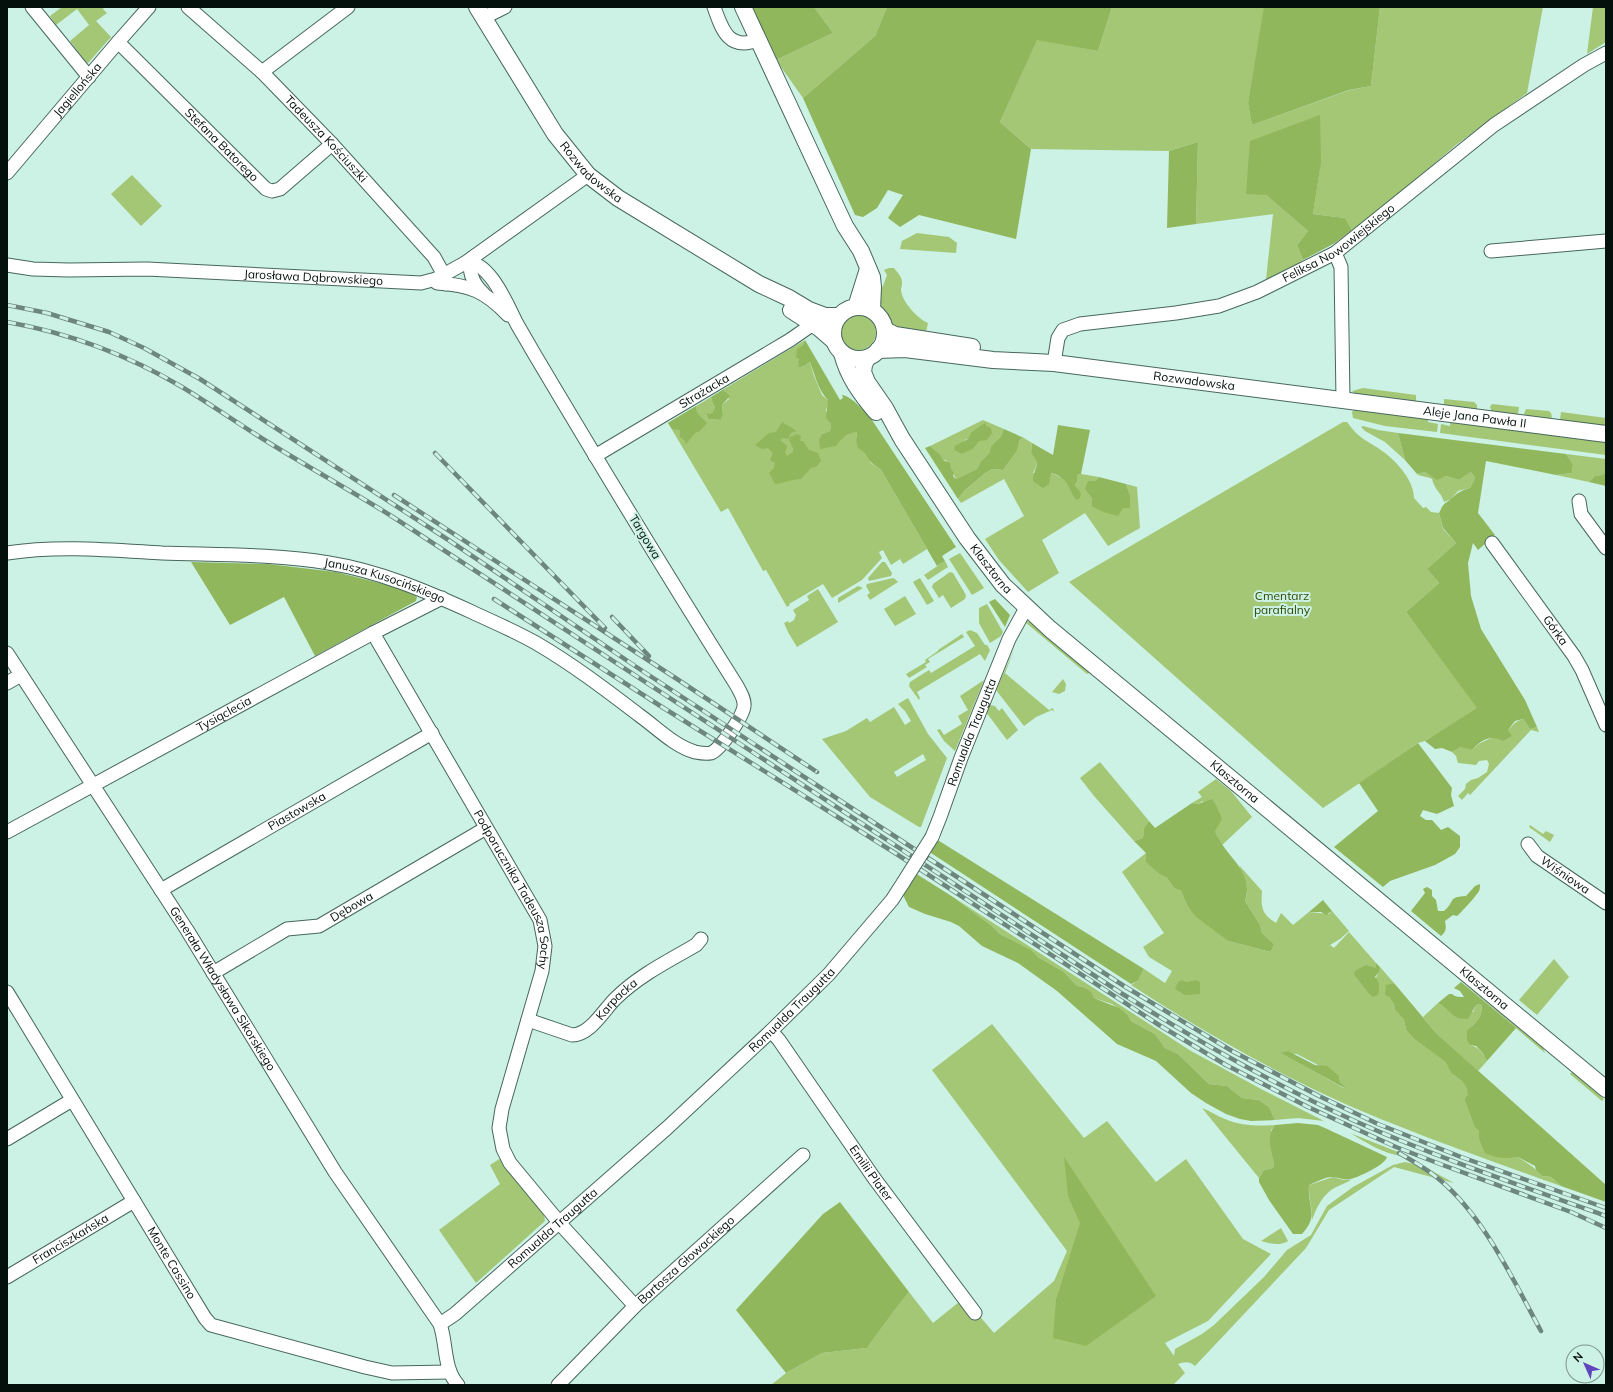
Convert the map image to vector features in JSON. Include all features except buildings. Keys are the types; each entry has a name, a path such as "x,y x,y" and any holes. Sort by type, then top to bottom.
{"street":[{"path":"32,7 89,76"},
{"name":"Jagiellońska","path":"7,173 149,7"},
{"name":"Tadeusza Kościuszki","path":"188,7 262,72 332,144 434,257 445,279"},
{"path":"262,72 348,7"},
{"path":"480,12 505,7"},
{"path":"714,7 722,29 731,39 744,43 750,43 758,40"},
{"path":"743,7 845,226 861,251 872,277 872,310"},
{"name":"Rozwadowska","path":"480,12 555,134 588,175 618,198 759,284 789,298 809,310 825,316 838,316"},
{"name":"Stefana Batorego","path":"118,42 266,189 272,191 280,189 332,144"},
{"name":"Feliksa Nowowiejskiego","path":"1050,363 1058,338 1063,330 1080,324 1176,313 1219,306 1257,292 1335,253 1494,125 1584,65 1606,53"},
{"path":"445,279 588,175"},
{"path":"1492,251 1606,241"},
{"path":"1335,253 1340,267 1343,400"},
{"path":"470,261 470,271 474,281 479,290 485,294"},
{"name":"Targowa","path":"470,261 483,269 492,280 595,456 743,699 744,706 742,711 732,729 717,750"},
{"name":"Jarosława Dąbrowskiego","path":"7,265 69,270 134,268 331,277 422,283"},
{"path":"856,307 868,269"},
{"name":"Targowa","path":"422,283 445,279 485,294 502,308 518,325"},
{"name":"Rozwadowska","path":"759,284 785,305 813,324 838,347"},
{"path":"856,307 864,307 872,310 883,322 885,330 882,344 873,354 858,359 850,358 838,347 832,332 834,324 838,316 846,310 856,307"},
{"name":"Strażacka","path":"595,456 790,340 813,324"},
{"name":"Rozwadowska","path":"885,330 895,334 1010,353 1050,363"},
{"name":"Klasztorna","path":"838,347 850,377 857,388 902,439"},
{"name":"Rozwadowska","path":"873,354 905,349 992,360 1050,363 1343,400"},
{"name":"Klasztorna","path":"873,354 864,365 865,377 885,408 902,439 979,555 1003,585 1026,608 1606,1088"},
{"name":"Aleje Jana Pawła II","path":"1343,400 1606,434"},
{"path":"1579,501 1581,514 1606,548"},
{"name":"Górka","path":"1492,543 1574,656 1582,670 1606,725"},
{"name":"Janusza Kusocińskiego","path":"7,553 31,550 70,549 260,557 322,562 377,574 442,598 499,624 548,651 602,687 681,745 700,753 710,753 717,750"},
{"name":"Tysiąclecia","path":"7,832 373,633 442,598"},
{"name":"Romualda Traugutta","path":"440,1324 455,1314 667,1128 829,974 892,900 932,837 961,758 1008,643 1026,608"},
{"name":"Podporucznika Tadeusza Sochy","path":"373,633 540,920 545,946 542,971 502,1109 499,1128 502,1149 510,1163 559,1222"},
{"name":"Generała Władysława Sikorskiego","path":"7,653 214,973 336,1172 440,1324"},
{"path":"7,683 21,675"},
{"name":"Piastowska","path":"161,890 432,733"},
{"name":"Dębowa","path":"214,973 287,929 319,926 486,828"},
{"name":"Wiśniowa","path":"1528,844 1537,856 1606,903"},
{"name":"Karpacka","path":"528,1020 572,1035 578,1035 593,1024 620,994 633,983 696,945 701,939"},
{"name":"Monte Cassino","path":"7,992 205,1318 211,1325 365,1368 392,1373 449,1372"},
{"name":"Emilii Plater","path":"771,1030 874,1178 975,1313"},
{"path":"7,1139 72,1100"},
{"name":"Bartosza Głowackiego","path":"559,1222 635,1306 803,1155"},
{"name":"Franciszkańska","path":"7,1277 134,1201"},
{"path":"558,1385 635,1306"},
{"path":"440,1324 444,1338 449,1372 458,1385"}],"green space":[{"path":"62,7 105,7 103,9 107,13 96,21 111,37 88,63 70,41 89,25 77,9 56,25 50,16"},
{"path":"752,7 814,7 833,33 776,60"},
{"path":"814,7 887,7 875,36 803,98 776,60 833,33"},
{"path":"887,7 1112,7 1098,51 1037,40 1000,122 1031,149 1016,239 919,215 900,227 888,218 903,195 888,190 877,208 863,217 855,215 803,98 875,36"},
{"path":"1112,7 1265,7 1248,103 1252,125 1350,90 1371,86 1380,7 1543,7 1527,93 1456,145 1388,203 1352,230 1345,218 1313,214 1320,168 1266,195 1308,231 1297,245 1303,260 1265,289 1273,214 1196,224 1198,142 1169,151 1031,149 1000,122 1037,39 1098,51"},
{"path":"1264,7 1380,7 1371,86 1349,90 1252,125 1248,103"},
{"path":"1593,7 1606,7 1606,42 1587,54"},
{"path":"1320,115 1321,163 1313,214 1345,218 1352,230 1335,243 1303,260 1297,245 1308,231 1266,195 1246,194 1250,141"},
{"path":"1198,142 1196,224 1167,228 1169,151"},
{"path":"132,175 162,206 141,226 111,194"},
{"path":"917,233 949,237 957,243 956,253 900,249 902,241"},
{"path":"894,268 901,278 902,295 907,305 915,314 928,323 926,332 907,328 899,329 892,326 877,306 877,294 883,286 887,275 884,270"},
{"path":"858,314 871,319 876,332 871,345 858,350 845,345 840,332 845,319"},
{"path":"805,340 802,346 798,368 810,362 822,395 828,400 826,410 831,424 830,431 822,434 842,438 853,432 857,432 856,440 869,457 871,463 881,470 927,549 903,564 900,559 891,565 883,550 879,552 882,558 862,580 832,598 823,584 789,604 790,605 787,607 766,570 763,571 728,508 721,512 668,423 711,397 715,407 712,413 706,415 708,419 721,420 723,415 722,405 729,399 724,389"},
{"path":"805,340 840,400 843,398 842,395 850,398 872,420 956,547 942,556 945,561 937,566 881,470 871,462 864,452 858,448 856,440 857,432 845,437 836,446 820,449 819,440 822,434 830,431 831,424 826,418 828,400 819,387 810,362 798,368 799,359 796,357 797,349 802,346"},
{"path":"1363,388 1416,395 1416,402 1356,394 1352,391"},
{"path":"724,389 724,391 730,396 722,405 723,415 721,420 708,419 706,414 712,413 715,407 711,397"},
{"path":"1444,399 1474,402 1477,405 1477,409 1444,406"},
{"path":"1492,404 1519,407 1518,414 1492,412 1490,407"},
{"path":"696,406 698,413 707,423 699,432 696,432 686,444 680,437 680,430 672,429 668,423"},
{"path":"1355,409 1428,418 1428,422 1438,424 1437,432 1385,426 1353,418 1352,412"},
{"path":"1526,409 1549,411 1552,417 1549,419 1526,417 1524,414"},
{"path":"1561,412 1606,418 1606,427 1560,420"},
{"path":"983,420 1004,429 1001,436 991,446 989,453 981,461 977,469 956,479 946,460 943,460 941,455 930,446","holes":["986,424 987,426 974,448 964,440 968,439 977,428"]},
{"path":"1450,421 1606,441 1606,455 1440,433 1441,424 1450,426"},
{"path":"782,422 797,431 791,433 788,439 783,438 780,440 787,446 785,453 787,456 793,452 793,448 789,440 790,437 797,434 801,436 800,441 803,441 809,450 818,453 821,461 816,467 811,468 801,479 775,484 769,473 774,468 775,463 770,460 773,453 768,448 762,449 755,445 769,433 776,432"},
{"name":"Cmentarz parafialny","path":"1343,422 1347,422 1363,439 1382,450 1395,462 1408,479 1414,498 1423,508 1426,507 1431,512 1439,513 1443,529 1456,543 1427,569 1439,583 1406,612 1478,708 1425,741 1418,743 1323,808 1069,582"},
{"path":"985,423 991,428 992,433 987,440 979,441 974,448 962,454 954,450 955,446 968,439 971,433"},
{"path":"1058,425 1090,430 1081,474 1077,475 1075,486 1081,493 1080,498 1076,500 1064,480 1057,475 1051,473 1049,484 1043,488 1033,481 1037,464 1031,453 1032,443 1053,455"},
{"path":"1363,426 1398,433 1405,460 1385,442 1365,431 1361,427"},
{"path":"1004,429 1024,438 1020,439 1017,451 1003,470 992,469 984,474 965,490 958,499 925,448 930,446 941,455 943,460 950,463 951,469 954,473 953,476 956,479 977,469 981,461 989,453 991,446 1001,436"},
{"path":"1398,433 1566,454 1573,464 1572,473 1556,475 1486,461 1478,513 1495,535 1478,550 1473,543 1468,563 1471,596 1481,629 1525,700 1537,727 1530,729 1523,719 1515,721 1508,730 1512,736 1503,741 1494,738 1486,739 1472,750 1460,747 1452,752 1442,748 1435,749 1425,741 1477,708 1406,612 1439,583 1427,569 1456,543 1443,528 1439,513 1442,507 1460,492 1470,488 1475,478 1471,472 1459,480 1446,476 1437,480 1425,472 1417,474 1405,460"},
{"path":"1024,438 1032,443 1031,453 1035,458 1036,463 1033,473 1051,473 1065,479 1076,500 1075,486 1077,475 1081,474 1099,477 1095,481 1123,508 1130,508 1130,495 1126,484 1137,487 1140,528 1108,546 1085,513 1042,540 1059,573 1028,592 999,560 985,539 1024,516 1004,479 961,503 958,499 965,490 984,474 992,469 1003,470 1017,451 1020,439"},
{"path":"1566,454 1606,459 1606,473 1600,477 1595,476 1589,482 1556,475 1572,473 1573,464"},
{"path":"1425,472 1437,479 1446,476 1459,480 1471,472 1475,478 1470,488 1458,491 1451,499 1444,502 1432,479 1417,474"},
{"path":"1606,473 1606,486 1589,482 1595,476 1600,476"},
{"path":"1099,477 1126,484 1130,495 1130,508 1123,508 1118,516 1103,512 1092,506 1092,498 1085,489 1088,481 1095,481"},
{"path":"960,553 984,588 972,595 949,559"},
{"path":"945,561 948,567 928,580 924,575"},
{"path":"191,562 268,564 336,572 384,584 409,592 417,597 416,601 315,656 284,597 230,625"},
{"path":"882,562 885,562 892,573 891,576 869,581 868,578"},
{"path":"950,572 953,573 966,595 965,599 951,608 943,595 939,598 932,587 933,584"},
{"path":"893,578 898,582 870,600 867,595 870,593 866,586 867,584"},
{"path":"920,578 934,601 927,605 913,582"},
{"path":"858,586 863,588 838,603 838,598"},
{"path":"818,589 838,622 797,647 784,623 788,621 789,623 794,620 796,615 793,610 809,600 807,596"},
{"path":"905,596 916,614 895,626 884,609"},
{"path":"995,599 1010,615 1005,627 989,602"},
{"path":"987,604 1003,632 1001,636 990,643 979,623 979,608"},
{"path":"1025,622 1031,622 1092,672 1087,674"},
{"path":"970,630 977,633 990,650 985,661 980,654 917,692 920,698 919,700 909,686 910,682 929,670 931,673 975,646 966,632"},
{"path":"962,634 964,637 928,659 930,662 925,665 927,667 909,678 906,674 926,662 925,660"},
{"path":"1014,650 1005,673 1049,710 1053,708 1054,712 1052,710 1036,717 1024,726 996,690"},
{"path":"1063,679 1066,684 1065,691 1059,694 1052,692"},
{"path":"984,680 955,751 944,741 937,730 940,729 944,735 962,724 958,716 968,710 960,696"},
{"path":"908,698 928,734 947,758 921,827 870,797 822,739 846,731 867,718 870,722 894,707 905,725 911,721 905,711 898,704","holes":["923,754 926,760 897,777 894,772"]},
{"path":"990,705 995,706 999,711 1002,708 1018,730 1007,740 986,712"},
{"path":"1523,719 1530,729 1537,727 1539,732 1531,730 1470,795 1468,793 1462,800 1458,796 1465,789 1466,784 1487,772 1489,764 1487,760 1479,761 1476,765 1458,763 1456,756 1452,752 1460,746 1472,750 1483,741 1505,732"},
{"path":"1418,743 1452,788 1451,795 1454,806 1437,814 1423,810 1420,816 1426,820 1432,820 1441,830 1448,827 1460,836 1460,847 1455,854 1435,865 1390,881 1383,887 1334,847 1378,811 1359,783"},
{"path":"1100,762 1149,821 1144,828 1143,838 1134,841 1080,778"},
{"path":"1216,779 1231,791 1252,817 1221,846 1203,801 1198,804 1192,803 1202,797 1198,792"},
{"path":"1212,799 1222,819 1215,831 1225,849 1243,872 1247,890 1245,901 1260,925 1262,933 1274,944 1271,952 1228,941 1195,916 1187,905 1181,891 1174,888 1167,878 1159,874 1146,862 1146,853 1134,841 1143,838 1144,828 1149,821 1155,828 1192,803 1198,804"},
{"path":"1530,825 1543,834 1546,831 1554,835 1550,842 1529,827"},
{"path":"936,839 1144,969 1138,981 1131,984 928,851"},
{"path":"1146,853 1147,862 1159,874 1167,878 1174,888 1181,891 1187,905 1228,941 1271,952 1274,944 1262,933 1260,925 1245,901 1247,887 1239,865 1262,891 1263,910 1271,920 1276,923 1281,913 1293,925 1309,912 1329,914 1332,911 1349,931 1330,945 1334,948 1349,932 1376,963 1377,968 1369,966 1354,975 1368,993 1380,967 1394,983 1386,986 1395,1010 1404,1020 1406,1030 1414,1039 1447,1062 1451,1073 1462,1081 1467,1089 1469,1095 1464,1099 1475,1128 1479,1131 1479,1139 1498,1157 1518,1157 1534,1168 1542,1176 1551,1177 1561,1186 1457,1149 1327,1096 1227,1044 1131,985 1138,981 1144,969 1165,983 1172,971 1149,957 1143,947 1164,933 1122,872","holes":["1183,980 1187,982 1200,982 1200,994 1193,994","1282,1053 1297,1054 1339,1076 1340,1082 1345,1089"]},
{"path":"915,873 953,897 992,926 1000,934 1031,950 1038,957 1064,972 1077,986 1083,987 1091,992 1094,998 1119,1008 1128,1015 1131,1021 1155,1034 1165,1048 1178,1054 1209,1084 1227,1086 1242,1098 1259,1100 1269,1107 1275,1120 1251,1121 1240,1119 1226,1114 1206,1103 1191,1093 1156,1061 1117,1044 1057,991 1018,963 982,946 959,926 909,907 902,893"},
{"path":"1480,884 1478,893 1461,912 1457,916 1453,915 1445,921 1445,931 1441,936 1411,911 1425,893 1423,889 1427,887 1432,890 1432,896 1436,900 1438,911 1444,911 1456,897 1466,896 1475,886"},
{"path":"953,897 1191,1051 1324,1121 1298,1118 1275,1120 1269,1107 1259,1100 1242,1098 1227,1086 1209,1084 1178,1054 1165,1048 1155,1034 1131,1021 1128,1015 1112,1004 1094,998 1083,987 1077,986 1064,972 1038,957 1030,950 1000,934 992,926"},
{"path":"1323,900 1332,911 1326,915 1321,912 1309,912"},
{"path":"1554,959 1569,977 1537,1015 1519,1000"},
{"path":"1376,963 1380,967 1379,972 1375,977 1379,983 1379,990 1378,995 1373,997 1354,975 1355,971 1366,965 1376,968"},
{"path":"1457,978 1543,1048 1545,1053"},
{"path":"1183,980 1187,982 1196,980 1200,982 1200,994 1185,995 1175,989 1178,982"},
{"path":"1461,982 1516,1028 1487,1061 1482,1052 1476,1046 1470,1045 1467,1040 1467,1030 1480,1016 1482,1008 1481,1004 1476,1005 1468,1019 1462,1019 1455,1016 1438,1003 1449,994 1457,997 1464,997 1460,991 1454,988"},
{"path":"1394,983 1437,1034 1606,1185 1606,1202 1561,1186 1551,1177 1542,1176 1536,1170 1535,1166 1518,1157 1501,1158 1485,1153 1479,1139 1479,1131 1475,1128 1464,1099 1468,1095 1467,1089 1462,1081 1451,1073 1446,1062 1414,1039 1406,1030 1404,1020 1395,1010 1394,1004 1389,997 1385,995 1386,985"},
{"path":"1438,1003 1446,1007 1450,1012 1473,1012 1476,1005 1481,1004 1482,1008 1480,1016 1467,1030 1470,1045 1476,1047 1484,1055 1487,1061 1478,1071 1437,1034 1423,1017"},
{"path":"992,1024 1084,1138 1107,1121 1156,1182 1186,1159 1243,1239 1271,1254 1208,1321 1165,1343 1174,1356 1175,1349 1202,1334 1214,1325 1264,1277 1287,1250 1311,1235 1327,1206 1353,1187 1393,1165 1405,1162 1423,1166 1454,1183 1394,1167 1329,1210 1306,1248 1195,1366 1187,1362 1178,1364 1185,1373 1173,1385 771,1385 786,1373 822,1353 867,1348 909,1292 933,1323 964,1298 994,1333 1054,1281 1067,1251 932,1070"},
{"path":"1288,1051 1315,1065 1327,1066 1339,1076 1340,1082 1346,1089 1281,1053"},
{"path":"1572,1072 1604,1099 1602,1101 1570,1074"},
{"path":"1202,1108 1222,1118 1237,1123 1275,1125 1271,1130 1274,1164 1273,1168 1264,1170 1259,1178"},
{"path":"1298,1123 1318,1125 1387,1157 1382,1164 1355,1178 1346,1180 1329,1177 1309,1185 1312,1216 1302,1234 1293,1234 1269,1200 1259,1182 1259,1178 1264,1170 1273,1168 1274,1164 1270,1134 1275,1125"},
{"path":"1350,1133 1408,1156 1400,1156 1385,1152"},
{"path":"1064,1157 1156,1296 1086,1346 1053,1338 1056,1300 1080,1223 1068,1196"},
{"path":"501,1158 544,1215 545,1221 476,1283 439,1230 500,1184 490,1165"},
{"path":"1333,1177 1343,1180 1351,1180 1327,1193 1319,1204 1312,1220 1309,1185"},
{"path":"840,1202 909,1292 867,1348 822,1353 786,1373 736,1310 823,1214"},
{"path":"1281,1228 1288,1241 1282,1244 1275,1244 1261,1241"}],"railway":[{"path":"7,305 47,313 109,332 144,348 200,379 450,541 638,668 1124,986 1232,1051 1319,1096 1378,1124 1461,1157 1606,1208"},
{"path":"7,322 53,332 98,347 141,365 182,387 279,449 393,517 1121,993 1237,1062 1326,1108 1418,1148 1606,1216"},
{"path":"435,453 605,628"},
{"path":"394,495 817,772"},
{"path":"494,599 662,707 895,853 1159,1025 1226,1065 1308,1107 1396,1147 1571,1212 1606,1228"},
{"path":"612,617 649,656"},
{"path":"1399,1153 1440,1180 1471,1212 1509,1271 1541,1331"}]}
